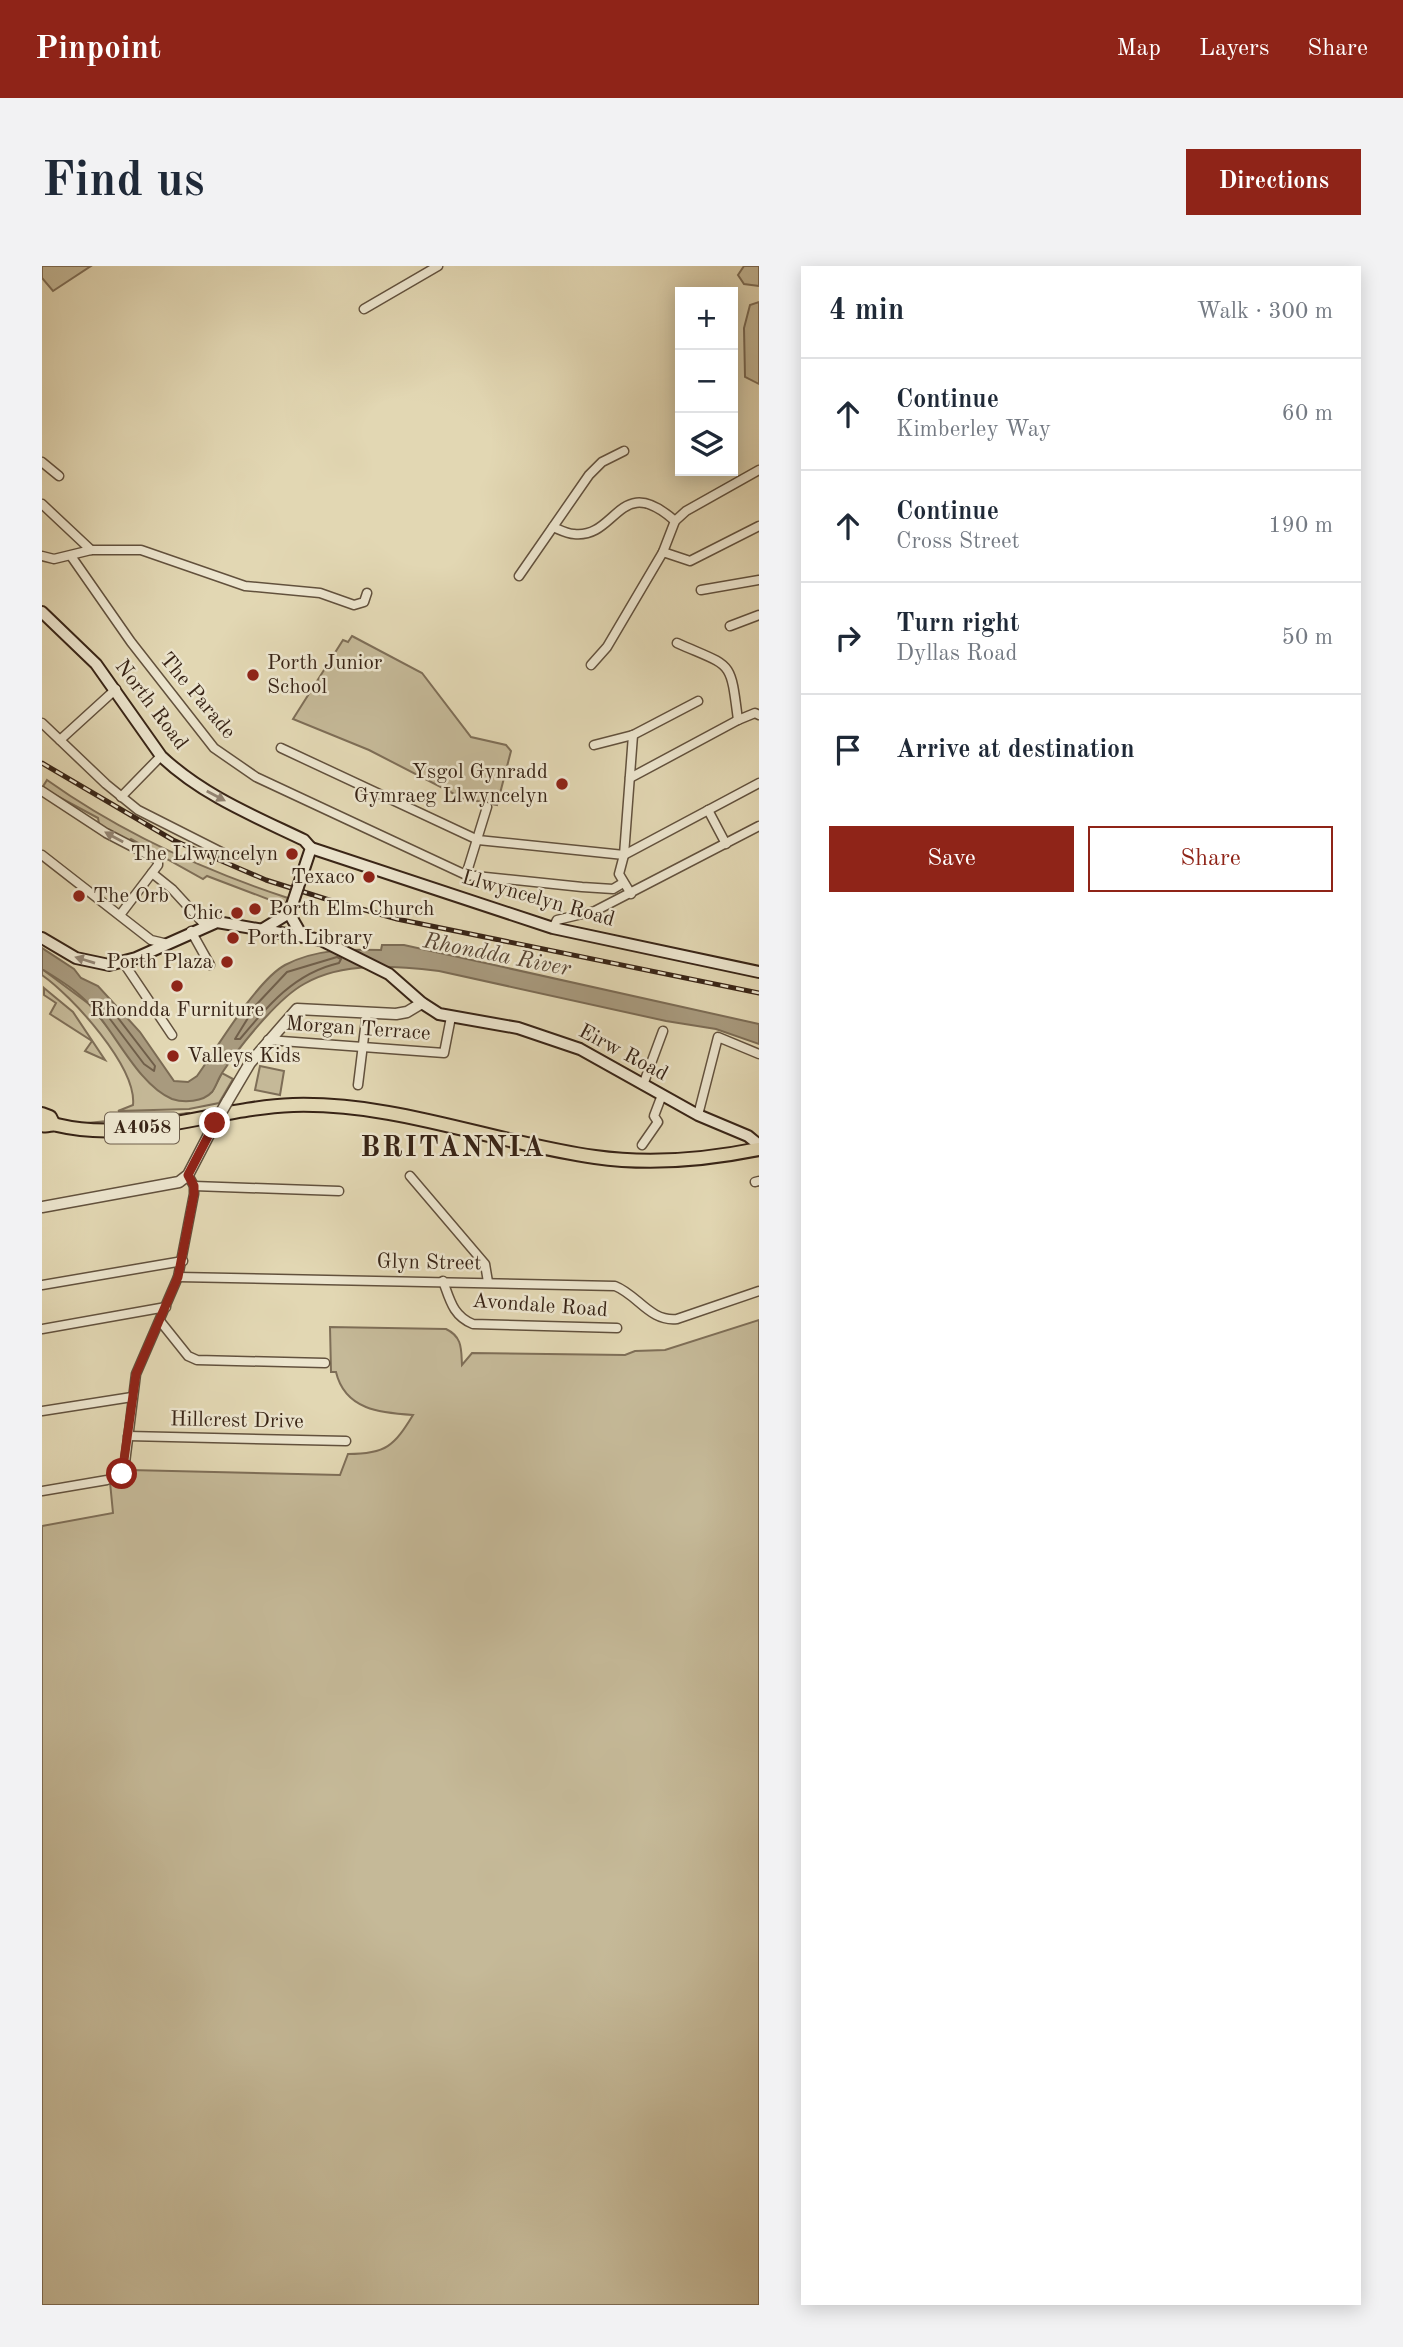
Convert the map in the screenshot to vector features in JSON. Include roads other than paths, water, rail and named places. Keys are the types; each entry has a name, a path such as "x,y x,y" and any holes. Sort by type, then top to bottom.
{"main road":[{"name":"North Road","path":"44,618 96,664 161,756 197,787 304,840 311,848"},
{"path":"263,929 290,909 311,848"},
{"name":"Llwyncelyn Road","path":"311,848 554,928 759,972"},
{"path":"290,909 302,936"},
{"name":"Eirw Road","path":"205,925 221,922 302,936 337,947 389,974 422,1003 451,1017 518,1028 580,1049 698,1115 748,1136 759,1147"},
{"path":"42,938 84,961 100,964 123,962 205,925"},
{"name":"A4058","path":"42,1114 50,1117 47,1124 89,1132 121,1132 253,1109 322,1105 374,1110 558,1150 628,1160 677,1161 759,1147"}],"street":[{"path":"364,309 438,266"},
{"path":"519,576 589,475 602,461 624,450"},
{"path":"42,462 59,476"},
{"path":"590,665 607,647 663,552 676,521 686,511 759,470"},
{"path":"553,527 575,535 591,531 635,502 649,502 676,521"},
{"path":"42,504 91,550"},
{"path":"663,552 690,561 759,526"},
{"path":"42,556 54,559 91,550 141,550 245,586 320,593 354,605 364,602 368,593"},
{"name":"The Parade","path":"71,556 131,642 214,748 256,777 466,875 613,889 623,883"},
{"path":"701,590 759,580"},
{"path":"730,626 759,615"},
{"path":"677,643 727,666 732,674 738,720"},
{"path":"60,740 116,689"},
{"path":"594,745 633,735 698,701"},
{"path":"630,778 738,720 755,713 759,715"},
{"path":"42,723 121,797 162,824 227,855"},
{"path":"631,894 619,874 624,855 633,735"},
{"path":"281,748 478,840 624,855 759,783"},
{"path":"121,797 161,756"},
{"path":"42,791 106,833 158,860 152,873 120,915"},
{"path":"466,875 487,807"},
{"path":"708,810 726,844"},
{"path":"554,928 557,920 595,911 759,826"},
{"path":"42,855 151,940 164,943"},
{"path":"152,873 172,889 205,925"},
{"path":"191,931 210,965"},
{"path":"123,962 172,1035"},
{"path":"42,1207 179,1182 188,1175 250,1063 298,1009 407,1013 422,1003"},
{"path":"358,1085 367,1012"},
{"name":"Morgan Terrace","path":"268,1040 444,1054 451,1017"},
{"path":"643,1085 663,1031"},
{"path":"698,1115 718,1037 759,1054"},
{"path":"642,1144 658,1122 654,1116 662,1096"},
{"path":"42,1491 107,1480 122,1474 136,1374 183,1261 194,1186 188,1175"},
{"path":"410,1176 485,1264 488,1282"},
{"path":"194,1186 339,1191"},
{"path":"42,1285 183,1261"},
{"name":"Glyn Street","path":"178,1277 615,1286 624,1290 657,1317 667,1320 677,1320 759,1291"},
{"name":"Avondale Road","path":"443,1281 454,1311 462,1320 473,1324 617,1328"},
{"path":"42,1329 166,1307"},
{"path":"160,1321 188,1356 197,1360 325,1363"},
{"path":"42,1411 132,1397"},
{"name":"Hillcrest Drive","path":"128,1436 346,1441"}],"water":[{"path":"382,945 404,945 759,1024 759,1044 716,1029 666,1021 439,971 388,967 353,968 319,977 293,991 248,1037 212,1092 199,1100 182,1101 172,1099 148,1082 89,1004 42,969 42,948 74,969 81,978 98,986 140,1032 174,1081 188,1082 197,1076 250,999 285,965 320,953 381,950"}],"railway":[{"path":"42,763 173,840 266,880 397,919 759,993"}],"place":[{"name":"Porth Junior School","path":"253,675"},
{"name":"Ysgol Gynradd Gymraeg Llwyncelyn","path":"562,784"},
{"name":"The Llwyncelyn","path":"292,854"},
{"name":"Texaco","path":"369,877"},
{"name":"The Orb","path":"79,896"},
{"name":"Porth Elm Church","path":"255,909"},
{"name":"Chic","path":"237,913"},
{"name":"Porth Library","path":"233,938"},
{"name":"Porth Plaza","path":"227,962"},
{"name":"Rhondda Furniture","path":"177,986"},
{"name":"Valleys Kids","path":"173,1056"}],"district":[{"name":"BRITANNIA","path":"453,1149"}],"water label":[{"name":"Rhondda River","path":"497,955"}]}
